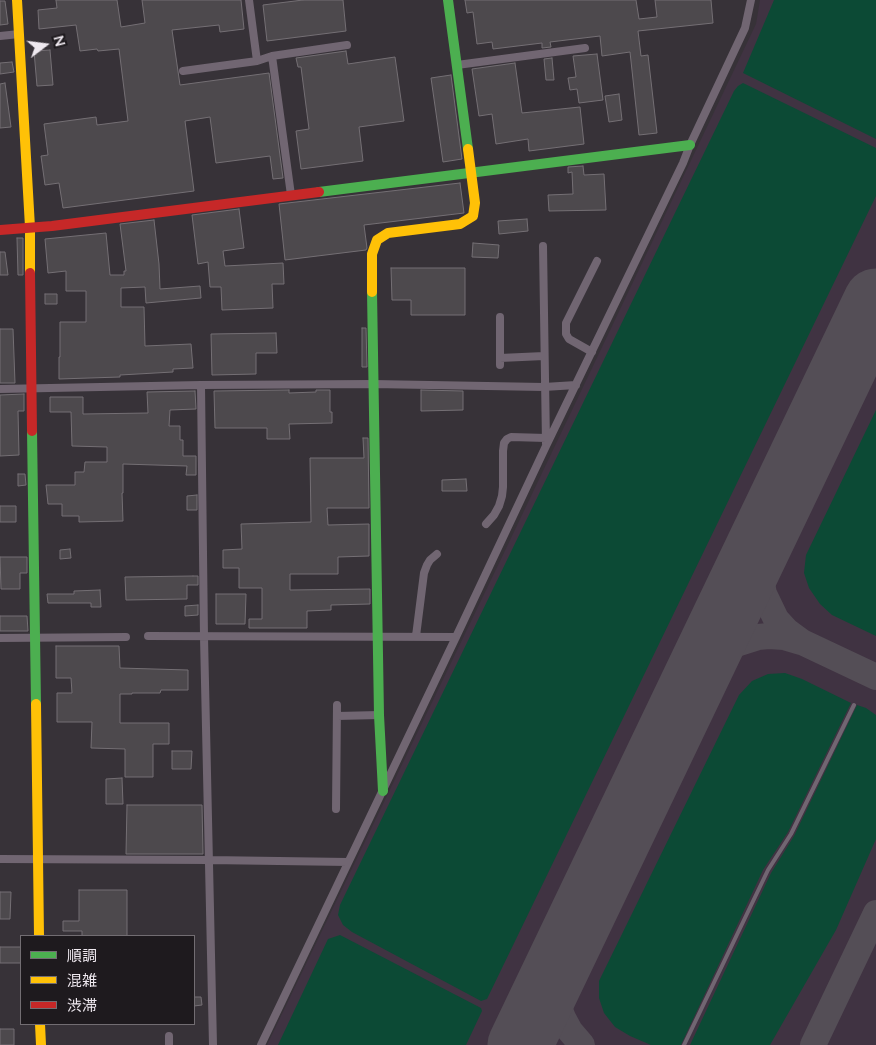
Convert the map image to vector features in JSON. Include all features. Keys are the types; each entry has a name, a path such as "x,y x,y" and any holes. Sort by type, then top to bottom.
{"street":[{"path":"17,0 30,227 39,935"},
{"path":"249,0 257,62"},
{"path":"382,791 379,715 372,254 377,240 388,233 460,224 473,216 475,203 472,173 448,0"},
{"path":"261,1045 456,637 546,442 576,385 679,172 745,28 751,0"},
{"path":"0,36 19,34"},
{"path":"183,71 257,62 272,56 347,45"},
{"path":"457,65 586,48"},
{"path":"272,56 291,196"},
{"path":"0,230 52,226 690,145"},
{"path":"543,246 546,442"},
{"path":"592,352 569,339 566,334 566,324 597,260"},
{"path":"500,317 500,361 544,356"},
{"path":"0,389 201,385 373,384 544,387 576,385"},
{"path":"201,385 204,637 213,1045"},
{"path":"486,524 494,515 502,496 504,443 507,439 512,438 546,442"},
{"path":"416,636 424,573 426,565 436,554"},
{"path":"148,636 456,637"},
{"path":"0,638 126,637"},
{"path":"336,809 337,705"},
{"path":"337,716 379,715"},
{"path":"0,859 348,862"},
{"path":"40,1025 41,1045"},
{"path":"169,1036 170,1045"}],"lane":[{"path":"684,1045 768,870 791,834 854,705"}],"shaded area":[{"path":"760,0 876,0 876,1045 267,1045 756,24"}],"green space":[{"path":"774,0 876,0 876,139 743,73"},
{"path":"743,83 876,148 876,196 487,999 481,1001 352,932 343,925 338,915 340,905 734,91"},
{"path":"876,410 876,636 832,615 820,604 809,588 804,573 806,555"},
{"path":"785,673 802,679 851,703 788,832 763,870 681,1045 651,1045 615,1027 604,1013 599,998 599,981 739,695 752,681 768,674"},
{"path":"857,705 866,708 876,715 876,839 836,930 770,1045 690,1045 771,873 794,836"},
{"path":"340,935 481,1008 482,1011 466,1045 278,1045 328,939"}],"building":[{"path":"56,0 117,0 121,27 145,23 142,0 241,0 244,29 220,32 219,25 172,30 180,85 269,73 283,178 273,179 270,156 216,163 210,117 185,121 194,191 63,208 59,183 45,185 41,156 48,155 44,124 96,117 97,125 128,121 119,49 80,51 76,25 39,29 38,10 57,8"},
{"path":"303,0 343,0 346,31 267,41 263,5"},
{"path":"465,0 636,0 639,19 657,17 655,0 711,0 713,23 638,31 641,56 648,55 657,133 639,135 630,52 602,56 600,36 550,42 551,47 542,48 542,43 493,49 492,42 477,44 473,12 467,13"},
{"path":"0,1 5,1 8,24 0,25"},
{"path":"50,50 53,85 37,86 34,51"},
{"path":"346,51 348,64 395,57 404,121 359,127 363,161 301,169 296,131 309,129 301,67 298,67 296,58"},
{"path":"597,54 603,100 579,103 577,89 570,90 568,78 576,77 573,56"},
{"path":"552,58 554,80 546,80 544,59"},
{"path":"12,62 14,72 0,74 0,63"},
{"path":"515,63 522,113 580,107 584,144 529,151 528,139 496,144 492,114 479,116 472,69"},
{"path":"451,75 462,159 443,162 431,78"},
{"path":"5,83 11,127 0,128 0,84"},
{"path":"619,94 622,120 609,122 605,96"},
{"path":"583,166 584,175 604,174 606,210 549,211 548,195 573,194 572,172 568,173 568,167"},
{"path":"460,183 464,213 364,225 366,250 285,260 279,204"},
{"path":"239,209 244,248 223,251 225,266 283,263 284,284 272,284 273,308 222,310 221,287 210,287 208,262 198,264 192,215"},
{"path":"527,219 528,231 499,234 498,221"},
{"path":"154,220 160,289 200,286 201,298 146,303 145,287 121,288 121,307 144,307 145,346 191,344 193,368 173,369 173,372 120,375 120,377 59,379 60,322 86,322 86,291 66,291 66,271 48,273 45,239 106,233 110,275 124,275 124,271 126,271 120,224"},
{"path":"17,238 23,238 23,275 18,275"},
{"path":"473,243 499,245 498,258 472,257"},
{"path":"0,252 5,252 8,275 0,275"},
{"path":"391,268 465,268 465,315 411,315 411,300 392,300"},
{"path":"45,294 57,294 57,304 45,304"},
{"path":"362,328 366,328 367,367 362,367"},
{"path":"0,329 13,329 15,383 0,383"},
{"path":"276,333 277,353 256,353 256,374 212,375 211,334"},
{"path":"289,390 289,393 330,390 332,423 289,424 290,439 267,439 267,428 215,428 214,391"},
{"path":"421,390 463,391 463,410 421,411"},
{"path":"195,391 196,409 170,410 169,426 180,426 180,440 183,440 183,456 196,456 196,475 186,475 187,466 123,464 123,521 79,522 79,516 62,516 62,504 48,504 46,485 75,485 75,472 84,472 85,462 107,462 107,447 72,446 71,412 50,412 50,397 83,397 83,414 148,413 147,392"},
{"path":"24,394 24,411 18,411 19,455 0,456 0,395"},
{"path":"363,438 368,438 369,508 327,508 328,525 369,524 369,556 338,557 338,574 290,574 290,590 370,589 370,604 331,605 331,610 307,611 307,628 249,628 249,619 262,619 262,588 239,588 239,568 223,568 223,550 242,549 241,524 311,522 310,458 364,458"},
{"path":"18,474 25,474 26,485 18,486"},
{"path":"466,479 467,491 442,491 442,480"},
{"path":"197,495 197,510 187,510 187,496"},
{"path":"0,506 16,506 16,522 0,522"},
{"path":"70,549 71,558 60,559 60,550"},
{"path":"0,557 27,557 27,573 20,573 20,589 1,589"},
{"path":"198,576 198,585 187,585 187,599 126,600 125,577"},
{"path":"100,590 101,607 91,607 91,603 48,603 47,594 74,594 74,591"},
{"path":"216,594 246,594 245,624 216,624"},
{"path":"198,605 198,615 185,616 185,606"},
{"path":"0,616 27,616 28,631 0,631"},
{"path":"56,646 119,646 120,668 188,670 188,690 161,690 160,693 120,694 120,723 169,723 169,744 153,744 153,777 125,777 125,749 91,748 92,722 57,722 57,693 72,693 71,678 56,678"},
{"path":"172,751 192,751 191,769 172,769"},
{"path":"122,778 123,804 106,804 106,779"},
{"path":"127,805 202,805 203,854 126,854"},
{"path":"79,890 127,890 127,935 82,935 82,931 63,931 63,921 79,921"},
{"path":"0,892 11,892 10,919 0,919"},
{"path":"0,947 20,947 20,963 0,963"},
{"path":"195,997 201,997 202,1005 195,1006"},
{"path":"0,1029 14,1029 14,1045 0,1045"}],"taxiway":[{"path":"766,532 760,555 760,574 764,594 776,619 787,631 802,642 876,677"},
{"path":"694,683 704,669 718,655 731,646 758,637 769,636 784,637 801,642"},
{"path":"813,1045 876,913"},
{"path":"556,968 555,992 558,1005 570,1031 582,1045"}],"runway":[{"path":"520,1045 876,301"}],"traffic: fast":[{"path":"448,0 468,149"},
{"path":"319,192 690,145"},
{"path":"372,292 379,715 383,791"},
{"path":"32,431 36,704"}],"traffic: slow":[{"path":"17,0 30,227 30,273"},
{"path":"372,292 372,254 377,240 388,233 460,224 473,216 475,203 468,149"},
{"path":"36,704 39,935"},
{"path":"40,1025 41,1045"}],"traffic: jam":[{"path":"0,230 52,226 319,192"},
{"path":"30,273 32,431"}]}
